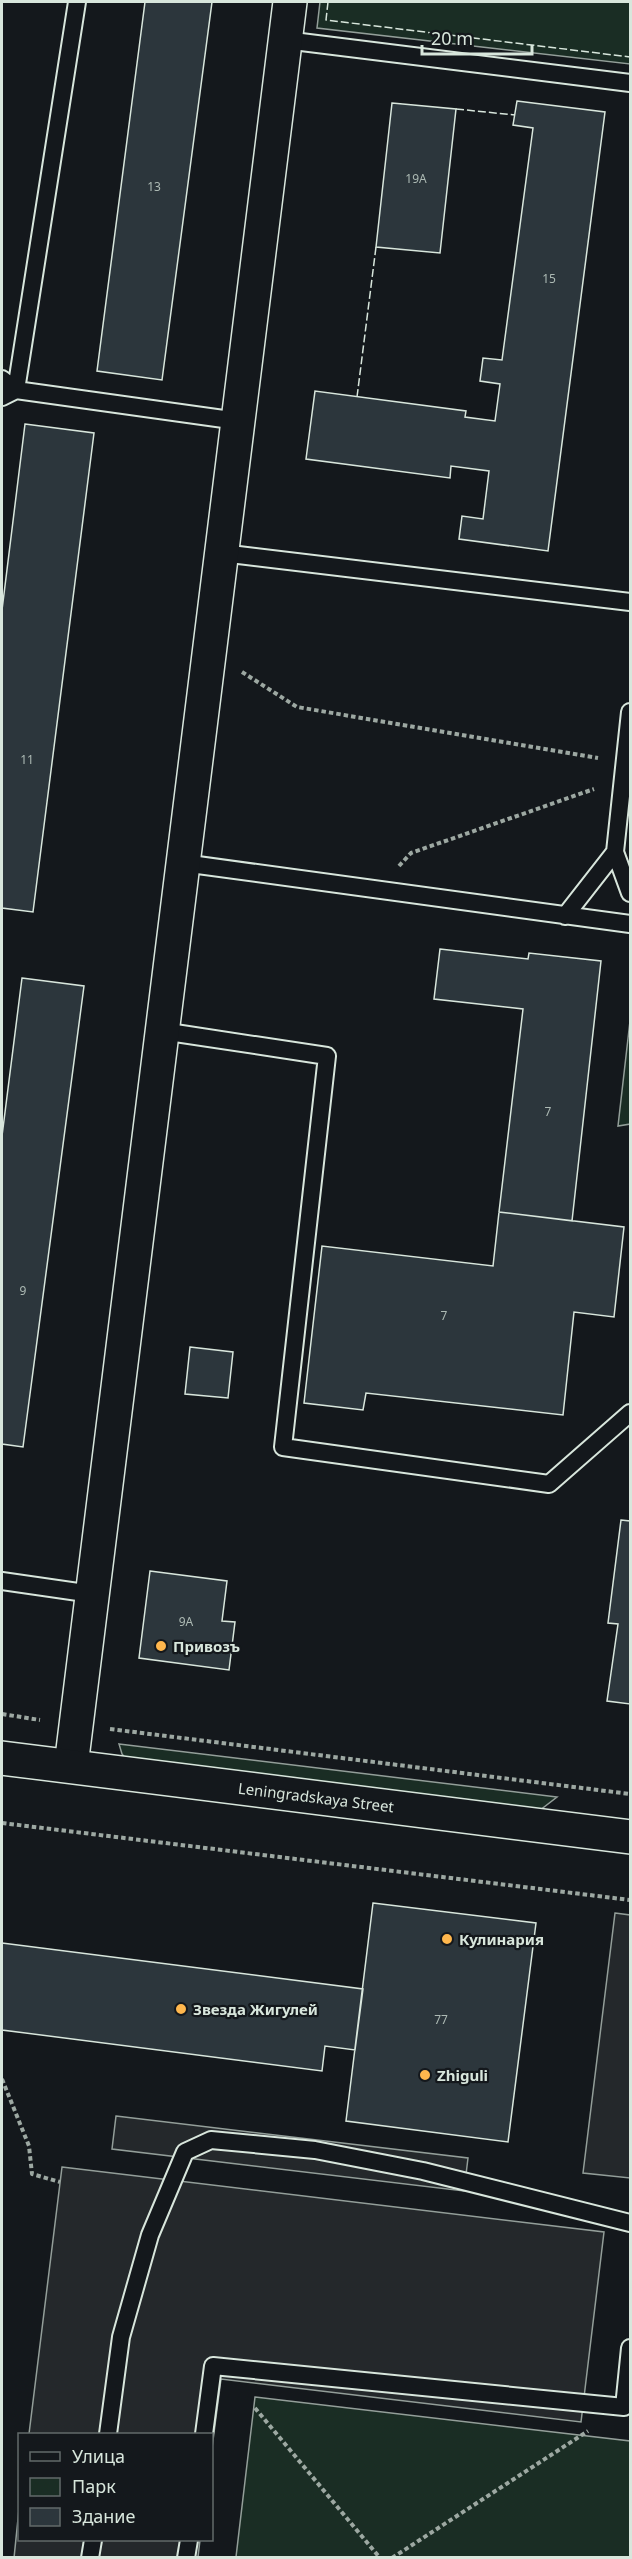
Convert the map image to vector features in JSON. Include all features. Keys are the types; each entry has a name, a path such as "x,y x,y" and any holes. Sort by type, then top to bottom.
{"street":[{"path":"70,1766 290,2"},
{"name":"Leningradskaya Street","path":"2,1758 630,1837"}],"lane":[{"path":"9,393 77,2"},
{"path":"285,40 630,83"},
{"path":"2,379 9,393"},
{"path":"9,393 238,421"},
{"path":"222,553 630,602"},
{"path":"630,712 615,852 630,893"},
{"path":"565,916 615,852"},
{"path":"183,863 630,924"},
{"path":"162,1031 327,1056 283,1447 549,1484 630,1413"},
{"path":"2,1581 92,1594"},
{"path":"108,2433 121,2337 150,2235 185,2152 211,2140 315,2150 423,2171 630,2223"},
{"path":"204,2433 213,2366 624,2407 630,2348"},
{"path":"90,2558 93,2541"},
{"path":"186,2558 189,2541"}],"path":[{"path":"209,652 297,707 624,771"},
{"path":"378,891 411,852 624,771"},
{"path":"2,1714 630,1794"},
{"path":"2,1823 630,1900"},
{"path":"2,2079 29,2146 32,2174 60,2182"},
{"path":"392,2558 624,2407"},
{"path":"255,2408 380,2558"}],"green space":[{"path":"320,2 630,2 630,64 317,28"},
{"path":"630,1021 630,1124 618,1126"},
{"path":"119,1744 557,1797 535,1814 129,1763 122,1754"},
{"path":"255,2397 630,2441 630,2557 236,2557"}],"shaded area":[{"path":"615,1913 630,1915 630,2178 583,2173"},
{"path":"116,2116 468,2158 464,2191 112,2149"},
{"path":"62,2167 604,2232 581,2422 221,2379 213,2440 213,2433 29,2433"},
{"path":"18,2519 18,2541 200,2541 198,2557 14,2558"}],"building":[{"path":"145,2 212,2 162,380 97,371"},
{"path":"517,101 605,112 548,551 459,539 462,516 483,519 489,471 451,466 450,478 306,459 315,391 466,411 465,417 495,421 500,384 480,381 483,358 502,360 533,128 513,125"},
{"path":"392,103 456,109 440,253 376,247"},
{"path":"25,424 94,433 33,912 2,908 2,610"},
{"path":"440,949 528,959 529,953 601,961 572,1221 499,1212 523,1009 434,999"},
{"path":"22,978 84,986 23,1447 2,1444 2,1136"},
{"path":"499,1212 624,1227 614,1317 574,1312 563,1415 366,1393 363,1410 304,1403 322,1246 493,1266"},
{"path":"190,1347 233,1352 228,1398 185,1394"},
{"path":"621,1520 630,1521 630,1704 607,1701 618,1624 608,1623"},
{"path":"150,1571 227,1581 222,1621 235,1622 229,1670 139,1658"},
{"path":"373,1903 536,1923 508,2142 346,2121"},
{"name":"Звезда Жигулей","path":"2,1943 363,1989 355,2050 325,2046 322,2071 2,2030"}],"fence":[{"path":"328,2 326,20 630,57"},
{"path":"456,109 515,115"},
{"path":"357,397 376,247"}],"place":[{"name":"Привозъ","path":"161,1646"},
{"name":"Кулинария","path":"447,1939"},
{"name":"Звезда Жигулей","path":"181,2009"},
{"name":"Zhiguli","path":"425,2075"}]}
